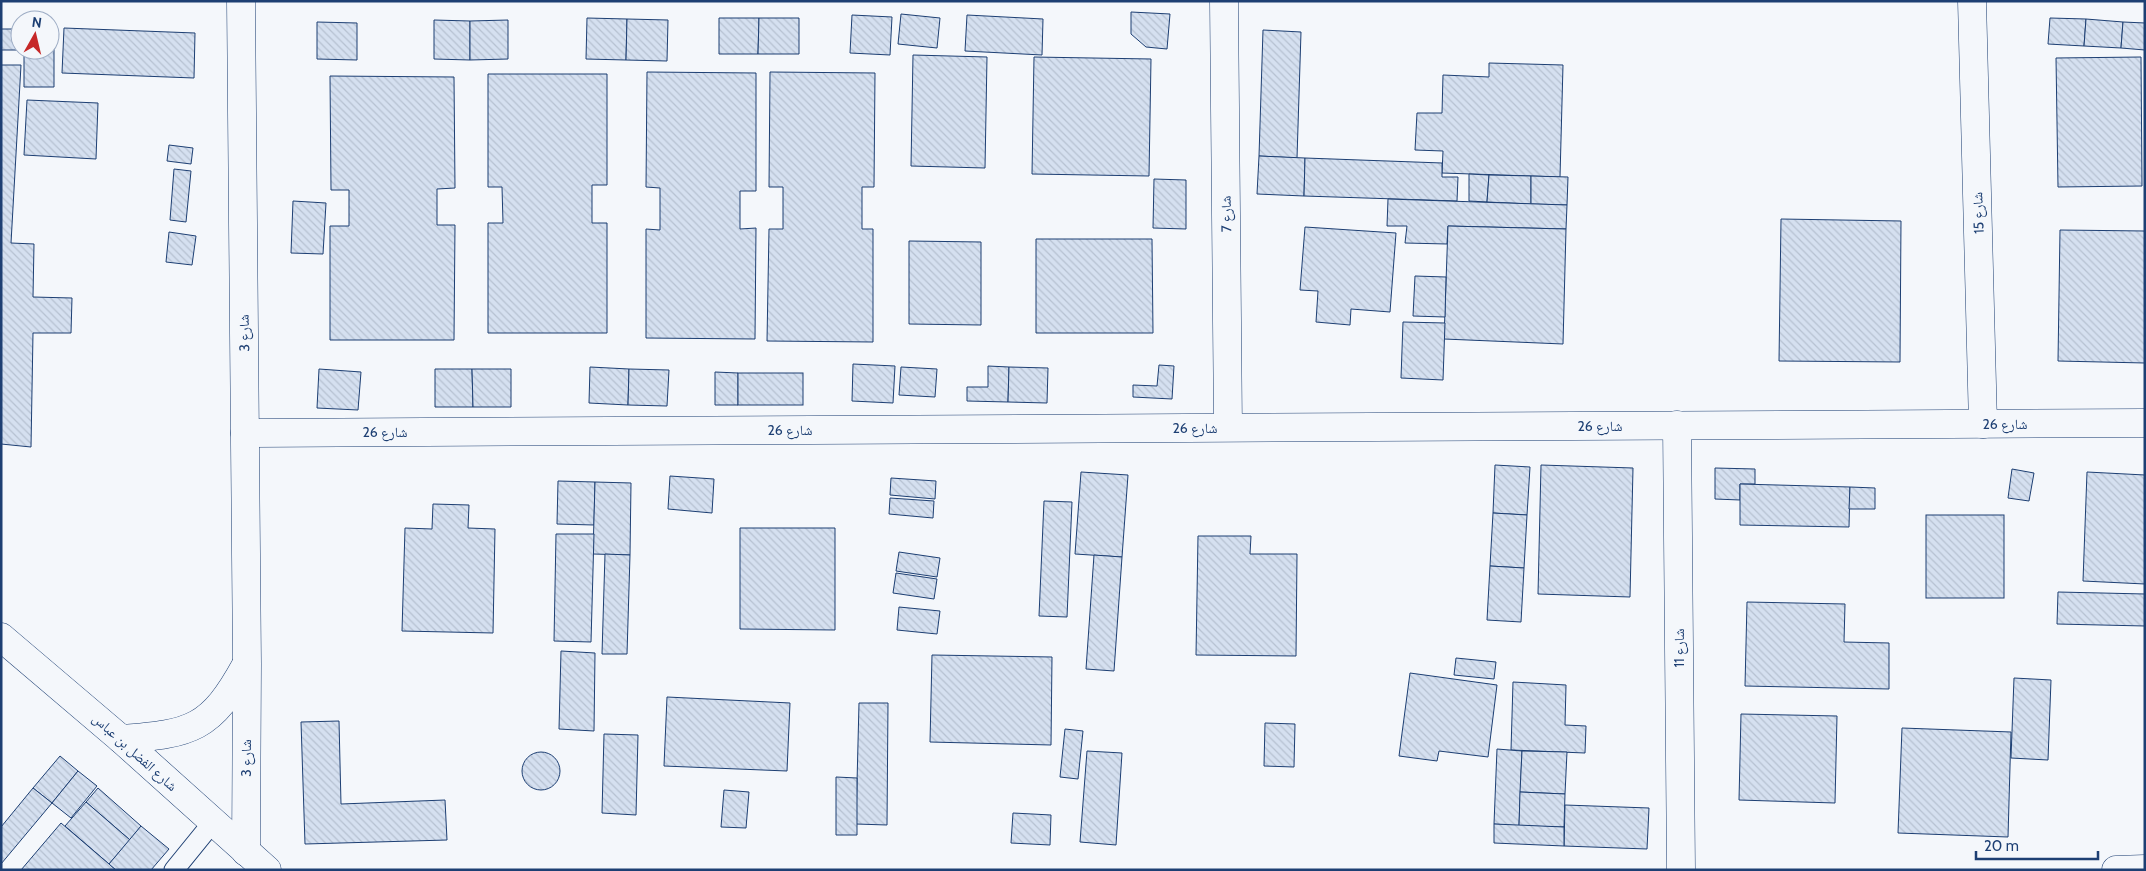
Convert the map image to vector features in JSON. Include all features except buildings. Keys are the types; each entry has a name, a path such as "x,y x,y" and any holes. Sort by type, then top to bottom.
{"street":[{"name":"شارع 3","path":"241,1 247,664 246,852"},
{"name":"شارع 7","path":"1224,1 1228,428"},
{"name":"شارع 15","path":"1972,1 1983,424"},
{"name":"شارع 26","path":"245,433 2145,423"},
{"name":"شارع 11","path":"1677,425 1681,870"},
{"name":"شارع الفضل بن عباس","path":"1,636 121,739 267,870"},
{"path":"121,739 164,736 184,731 202,722 218,710 230,694 247,664"},
{"path":"2116,870 2145,870"}],"lane":[{"path":"174,870 213,822"}]}
